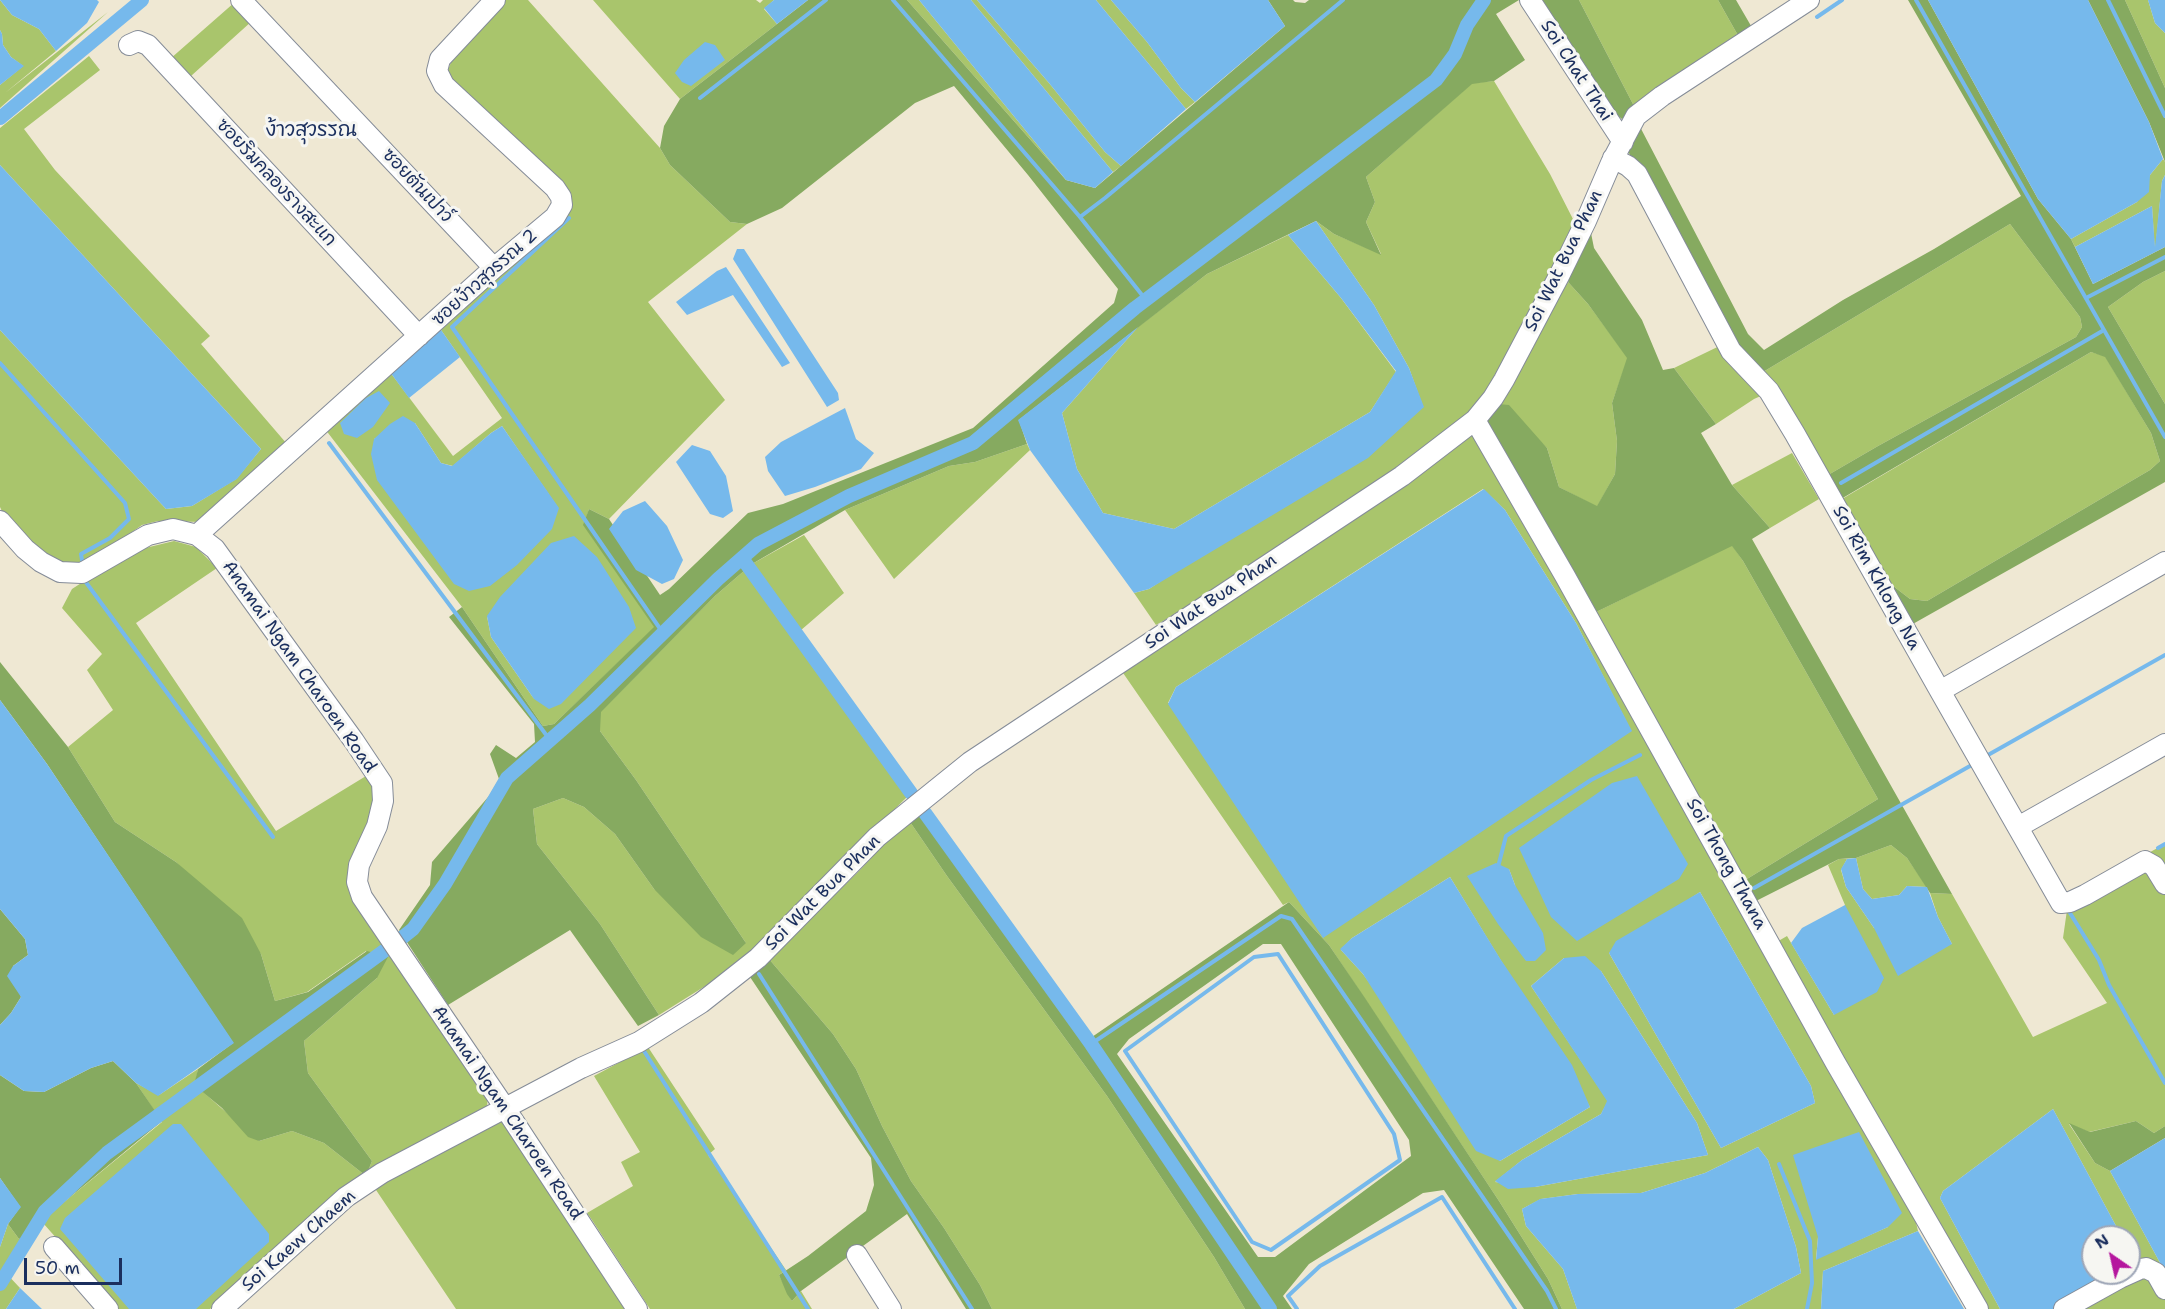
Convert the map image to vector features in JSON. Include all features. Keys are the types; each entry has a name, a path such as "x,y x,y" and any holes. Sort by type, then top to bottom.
{"street":[{"name":"ซอยตันเปาว์","path":"241,0 494,268"},
{"name":"ซอยง้าวสุวรรณ 2","path":"197,535 494,268 555,217 562,205 561,197 555,188 444,84 437,71 440,59 495,0"},
{"name":"Soi Chat Thai","path":"1530,0 1618,150"},
{"name":"Soi Wat Bua Phan","path":"505,1108 581,1068 639,1042 701,1003 758,958 878,837 970,762 1402,476 1475,420 1504,380 1577,240 1636,116 1662,96 1806,1"},
{"name":"ซอยริมคลองรางสะแก","path":"129,45 138,41 148,45 419,336"},
{"name":"Soi Rim Khlong Na","path":"1618,150 1628,166 1637,174 1731,351 1769,391 1801,444 2061,903 2085,895 2145,861 2154,866 2165,884"},
{"name":"Soi Thong Thana","path":"1475,420 1565,576 1841,1072 1978,1309"},
{"path":"0,521 25,549 41,562 60,572 82,573 148,535 173,529 197,535"},
{"name":"Anamai Ngam Charoen Road","path":"197,535 215,549 382,783 383,801 377,826 359,865 357,882 362,897 637,1309"},
{"path":"1940,691 2165,562"},
{"path":"2018,827 2165,744"},
{"name":"Soi Kaew Chaem","path":"222,1309 346,1197 382,1173 505,1108"},
{"path":"54,1247 108,1309"},
{"path":"857,1254 891,1309"},
{"path":"2064,1309 2140,1269 2146,1268 2156,1273 2165,1289"}],"green space":[{"path":"0,0 12,15 39,29 56,51 5,93 108,12 0,108 0,85 23,66 11,57 3,45 0,30"},
{"path":"503,0 528,0 660,148 670,165 730,222 747,224 648,302 725,400 609,519 589,509 584,525 655,627 554,724 543,726 462,607 325,429 390,372 453,456 502,418 439,327 570,208 446,75 455,52","holes":["415,423 441,463 453,466 502,426 558,508 374,439","487,616 534,699 491,637"]},
{"path":"593,0 756,0 760,3 763,0 774,0 764,9 777,24 680,99"},
{"path":"808,0 907,0 1066,180 1095,188 1285,26 1268,0 1293,0 1305,3 1309,0 1519,0 1496,14 1525,60 1494,81 1472,84 1366,177 1375,202 1366,222 1381,255 1334,234 1316,221 1207,274 1019,420 1027,444 975,462 949,466 845,510 752,564 715,596 601,712 600,731 636,780 746,943 733,955 701,937 654,889 615,834 584,807 563,798 533,809 537,844 600,924 659,1015 638,1026 570,930 448,1005 399,930 430,885 432,862 489,796 499,779 490,754 496,745 516,758 535,742 534,724 449,617 462,607 543,726 554,724 654,627 583,525 589,509 609,519 660,595 748,513 783,504 973,428 1114,303 1118,289 954,86 915,103 782,208 747,224 730,222 670,165 660,148 664,126 680,99"},
{"path":"907,0 919,0 1066,180"},
{"path":"971,0 977,0 1105,152 1121,166 1113,172"},
{"path":"1096,0 1111,0 1147,42 1181,88 1195,102 1186,109"},
{"path":"1539,0 1579,0 1634,106 1622,119 1609,109"},
{"path":"1579,0 1718,0 1740,39 1634,106"},
{"path":"1718,0 1736,0 1754,31 1740,39"},
{"path":"1908,0 1928,0 2038,199 2071,239 2093,284 2165,247 2165,271 2143,282 2108,307 2165,404 2165,482 1911,625 1888,582 1910,599 1927,601 2150,470 2160,461 2151,433 2105,357 2091,352 1841,499 1828,475 2076,337 2082,327 2080,317 2010,224 1763,372 1734,339 1625,146 1638,123 1748,334 1764,350 1843,300 1934,249 2021,196"},
{"path":"2088,0 2125,0 2165,88 2165,162 2149,122"},
{"path":"2125,0 2148,0 2155,23 2165,33 2165,88"},
{"path":"235,2 252,21 191,76 170,59"},
{"path":"89,56 100,70 24,129 55,170 210,336 201,344 287,444 203,522 158,521 142,525 101,554 72,565 48,558 7,522 0,507 0,330 166,509 192,506 236,479 261,449 0,165 0,128"},
{"path":"1494,81 1550,174 1576,225 1488,396 1449,430 1365,493 1198,601 1156,625 1134,593 1149,589 1423,407 1409,368 1374,305 1316,221 1334,234 1381,254 1366,222 1375,202 1366,177 1472,83"},
{"path":"2163,159 2165,175 2162,181 2155,253 2152,206 2075,247 2071,239 2137,202 2150,175"},
{"path":"2010,224 2080,317 2082,327 2076,337 1828,475 1779,388 1754,399 1716,424 1674,368 1734,339 1763,372"},
{"path":"1591,233 1594,248 1642,320 1663,370 1674,368 1716,424 1701,433 1732,485 1770,528 1752,539 1952,894 1930,893 1907,858 1891,845 1856,858 1839,859 1754,902 1742,882 1878,799 1743,561 1732,546 1592,614 1484,422 1498,404 1509,405 1547,448 1559,487 1597,506 1615,474 1617,441 1612,403 1627,358 1588,304 1568,282 1582,242"},
{"path":"1288,235 1341,298 1396,372 1370,412 1174,529 1103,513 1077,469 1062,413 1138,327 1207,274"},
{"path":"2165,271 2165,404 2108,307 2143,282"},
{"path":"1568,282 1588,304 1628,358 1612,403 1617,441 1615,474 1597,507 1559,487 1547,448 1498,404 1523,356"},
{"path":"2091,352 2105,356 2151,433 2160,461 2150,470 1927,601 1910,599 1888,582 1842,499"},
{"path":"1474,435 1480,440 1914,1214 1918,1231 1823,1271 1821,1309 1734,1309 1801,1273 1796,1247 1768,1160 1758,1147 1705,1173 1641,1193 1578,1194 1541,1199 1522,1209 1526,1226 1563,1269 1577,1309 1562,1309 1548,1279 1499,1201 1329,945 1289,902 1283,905 1121,670 1459,439","holes":["1483,489 1505,510 1576,623 1631,731 1168,703 1176,687","1509,869 1515,885 1526,960 1518,948","1450,877 1590,1107 1500,1161 1363,974 1341,950 1352,938","1700,892 1811,1086 1815,1103 1721,1148 1609,953","1564,958 1601,971 1697,1123 1708,1155 1535,1187 1495,1182 1522,1160 1601,1114 1608,1101 1531,986","1888,1227 1816,1259 1818,1237"]},
{"path":"1027,444 1030,450 894,579 845,510 949,466 975,462"},
{"path":"1792,453 1819,499 1770,528 1732,485"},
{"path":"804,535 844,593 793,637 908,796 804,899 774,933 726,973 659,1015 600,924 537,844 533,809 563,798 584,807 615,834 654,889 746,943 636,780 600,731 600,712 715,596 752,564"},
{"path":"174,541 196,547 217,568 136,623 276,831 366,776 376,792 371,813 355,852 348,886 488,1096 487,1106 476,1115 305,1225 210,1309 119,1309 43,1223 52,1212 162,1122 136,1083 159,1095 198,1069 195,1085 259,1141 292,1131 324,1143 366,1176 372,1161 308,1073 304,1041 377,978 366,951 307,992 275,1001 261,954 176,862 115,822 68,747 113,710 87,670 102,654 62,608 72,589 92,576 137,550"},
{"path":"1732,545 1878,799 1742,882 1592,614"},
{"path":"0,662 68,747 115,822 176,862 242,918 261,954 275,1001 308,992 367,951 388,957 377,978 304,1041 308,1073 372,1161 366,1176 324,1143 292,1131 259,1141 248,1137 222,1108 194,1085 198,1069 233,1043 47,764 0,700"},
{"path":"925,807 932,812 1089,1039 1289,902 1329,945 1365,998 1499,1201 1548,1279 1562,1309 1524,1309 1444,1190 1423,1193 1309,1264 1283,1296 1292,1309 1245,1309 1214,1257 1107,1096 908,819","holes":["1263,944 1281,944 1409,1140 1411,1156 1275,1257 1258,1257 1117,1054 1129,1039"]},
{"path":"908,819 1107,1096 1214,1257 1245,1309 992,1309 980,1285 944,1228 911,1181 856,1069 833,1034 769,959 858,872"},
{"path":"2165,844 2165,1126 2154,1133 2136,1121 2089,1132 2069,1124 2095,1163 2110,1171 2139,1225 2116,1225 2053,1109 1943,1191 1940,1198 2000,1309 1985,1309 1775,943 1787,936 1834,1015 1845,905 1828,865 1839,859 1847,859 1841,870 1846,887 1874,928 1952,944 1938,917 1930,893 1952,894 2033,1037 2107,1003 2063,938 2069,896"},
{"path":"1891,845 1907,858 1927,887 1907,886 1899,895 1872,899 1863,889 1856,858"},
{"path":"0,909 25,939 28,955 13,966 21,997 0,1025"},
{"path":"769,959 833,1034 856,1069 911,1181 944,1228 980,1285 992,1309 966,1309 907,1214 801,1291 792,1301 787,1294 779,1275 808,1256 866,1211 874,1185 871,1158 748,974"},
{"path":"648,1047 715,1149 708,1155 786,1270 779,1275 792,1301 801,1291 812,1309 650,1309 587,1213 633,1186 621,1162 640,1152 594,1076"},
{"path":"113,1061 136,1083 162,1121 52,1212 36,1232 19,1239 8,1224 20,1207 0,1178 0,1075 24,1091 44,1092 91,1068"},
{"path":"502,1116 626,1309 456,1309 374,1187"},
{"path":"2136,1121 2154,1133 2165,1126 2165,1138 2110,1171 2095,1163 2069,1123 2090,1132"},
{"path":"8,1224 19,1239 25,1237 4,1271 20,1288 6,1309 0,1309 0,1247"},
{"path":"2141,1228 2165,1272 2165,1309 2075,1309 2126,1285 2141,1285 2143,1277 2141,1273"}],"water":[{"path":"0,0 97,0 99,2 87,23 56,51 39,29 12,15"},
{"path":"774,0 808,0 777,24 764,8"},
{"path":"919,0 971,0 1113,172 1095,188 1066,180"},
{"path":"977,0 1096,0 1186,109 1121,166 1105,152"},
{"path":"1111,0 1268,0 1285,26 1195,102 1181,88 1147,42"},
{"path":"1928,0 2088,0 2149,122 2163,159 2150,175 2149,192 2137,202 2071,239 2038,199"},
{"path":"2148,0 2165,0 2165,33 2155,23"},
{"path":"0,30 3,45 11,57 24,66 0,85"},
{"path":"705,42 715,45 725,60 691,86 682,82 675,73 684,60"},
{"path":"0,165 261,449 237,479 192,506 166,509 0,330"},
{"path":"2165,175 2165,247 2093,284 2075,247 2152,206 2155,247 2162,181"},
{"path":"1316,221 1374,305 1409,368 1424,407 1368,458 1149,589 1134,593 1030,450 1018,420 1138,327 1062,413 1077,469 1103,513 1174,529 1370,412 1396,371 1341,298 1288,235"},
{"path":"737,249 744,249 838,393 839,400 827,407 733,259"},
{"path":"726,267 790,363 782,367 733,295 687,315 676,302 717,271"},
{"path":"439,327 460,357 409,398 390,372"},
{"path":"379,391 390,403 373,427 357,438 344,434 340,423 366,398"},
{"path":"845,408 856,439 874,453 861,469 785,496 768,471 765,457 781,442"},
{"path":"403,416 415,423 441,463 452,466 502,426 559,508 552,529 517,565 490,586 469,591 454,584 377,480 371,454 374,439 390,424"},
{"path":"692,445 710,451 726,476 733,511 723,518 710,514 676,462"},
{"path":"1484,489 1505,510 1576,623 1632,731 1323,938 1168,704 1176,687"},
{"path":"645,501 667,526 683,560 674,579 662,584 636,570 609,529 623,511"},
{"path":"574,536 597,557 629,607 636,628 561,704 549,709 534,699 491,637 487,616 500,597 551,543"},
{"path":"0,700 47,764 234,1043 158,1096 136,1083 113,1061 91,1068 44,1092 24,1091 0,1075 0,1025 21,997 7,976 13,966 28,955 25,939 0,909"},
{"path":"1637,776 1688,864 1679,879 1577,941 1551,917 1519,848 1612,783"},
{"path":"1856,858 1863,889 1872,899 1899,895 1907,886 1927,887 1938,917 1952,944 1898,976 1874,928 1846,887 1841,869 1847,859"},
{"path":"1496,863 1509,869 1515,885 1543,933 1546,950 1535,961 1526,961 1498,924 1467,876"},
{"path":"1450,877 1501,960 1572,1065 1590,1107 1500,1161 1476,1151 1363,974 1340,949 1352,938"},
{"path":"1700,892 1811,1086 1815,1103 1721,1148 1609,953 1616,941"},
{"path":"1845,905 1884,978 1877,992 1834,1015 1791,943 1802,928"},
{"path":"1585,956 1601,971 1697,1123 1708,1155 1535,1187 1508,1189 1495,1181 1522,1160 1601,1114 1607,1101 1531,986 1564,958"},
{"path":"2053,1109 2116,1225 2081,1225 2081,1285 2098,1285 2053,1309 2000,1309 1940,1198 1943,1191"},
{"path":"173,1124 181,1124 269,1234 269,1242 196,1309 129,1309 60,1229 65,1218"},
{"path":"1859,1132 1902,1213 1888,1227 1816,1260 1818,1237 1793,1155"},
{"path":"2165,1138 2165,1272 2141,1225 2110,1171"},
{"path":"1758,1147 1768,1160 1796,1247 1801,1273 1734,1309 1577,1309 1563,1269 1526,1226 1522,1209 1540,1199 1578,1194 1641,1193 1705,1173"},
{"path":"0,1178 21,1207 8,1224 0,1247"},
{"path":"1918,1231 1964,1309 1821,1309 1823,1271"},
{"path":"20,1288 42,1309 6,1309"}],"waterway":[{"path":"0,118 142,0"},
{"path":"700,98 826,0"},
{"path":"893,0 1080,217 1146,300"},
{"path":"1080,217 1343,0"},
{"path":"403,937 413,929 445,884 507,778 590,705 718,579 758,544 849,496 973,443 1135,308 1436,80 1455,54 1467,25 1484,0"},
{"path":"1817,17 1842,0"},
{"path":"1916,0 2165,437"},
{"path":"2108,0 2165,116"},
{"path":"569,218 452,327 663,633"},
{"path":"2086,298 2165,257"},
{"path":"1841,483 2104,330"},
{"path":"0,363 125,503 129,519 110,538 81,554 82,560"},
{"path":"329,443 550,740"},
{"path":"742,558 911,793"},
{"path":"85,581 273,837"},
{"path":"1988,755 2165,655"},
{"path":"1498,867 1506,836 1591,780 1640,755"},
{"path":"1754,888 1970,766"},
{"path":"925,813 1091,1044 1270,1309"},
{"path":"2158,848 2165,844"},
{"path":"2070,913 2099,960 2109,985 2165,1083"},
{"path":"1091,1044 1281,916 1292,919 1547,1291 1556,1309"},
{"path":"0,1284 45,1211 107,1153 384,951"},
{"path":"1278,954 1394,1134 1400,1160 1271,1250 1252,1242 1125,1051 1254,957 1278,954"},
{"path":"759,974 972,1309"},
{"path":"644,1051 808,1309"},
{"path":"1779,1164 1810,1241 1812,1283 1807,1309"},
{"path":"1297,1309 1288,1296 1320,1266 1442,1197 1515,1309"}],"district":[{"name":"ง้าวสุวรรณ","path":"311,131"}]}
